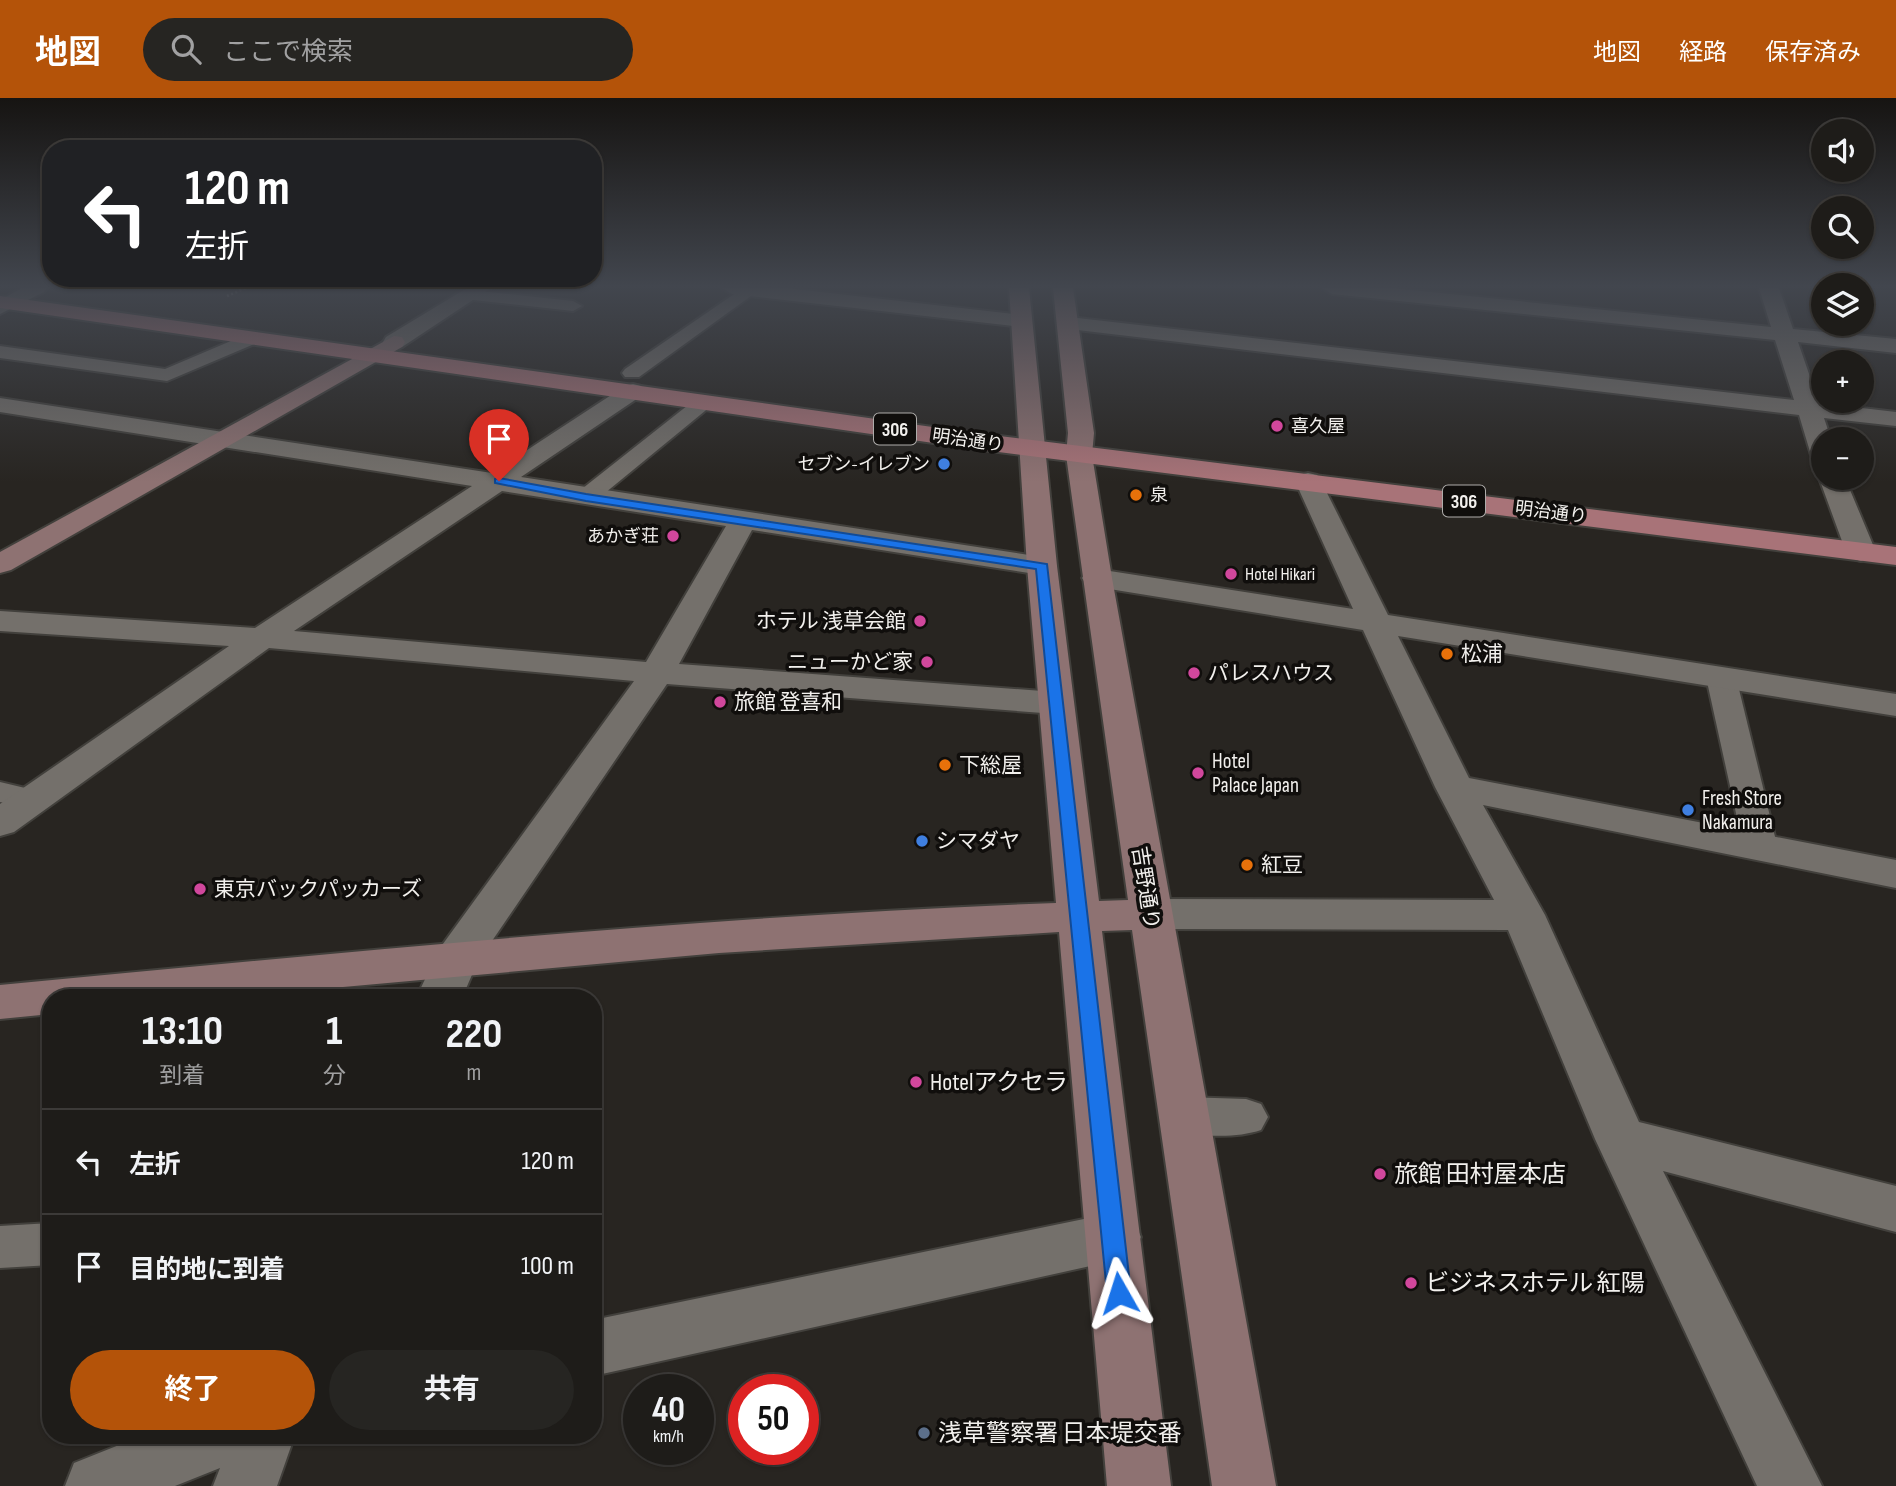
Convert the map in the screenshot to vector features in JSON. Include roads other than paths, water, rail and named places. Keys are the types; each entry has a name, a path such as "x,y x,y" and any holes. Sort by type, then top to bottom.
{"main road":[{"path":"0,564 376,353"},
{"name":"明治通り","path":"419,353 1030,438"},
{"path":"1024,353 1042,566 1139,1486"},
{"name":"吉野通り","path":"1072,353 1097,578 1244,1486"},
{"name":"明治通り","path":"632,382 704,402 1896,532"},
{"name":"明治通り","path":"1080,444 1308,481 1896,556"},
{"path":"242,989 447,978 975,920 1150,914"},
{"path":"0,1002 42,1000"}],"street":[{"path":"1324,353 1896,419"},
{"path":"1790,353 1814,427"},
{"path":"0,823 262,638 499,481 632,382"},
{"path":"0,405 1042,566"},
{"path":"1308,481 1454,787 1523,915 1621,1139 1790,1486"},
{"path":"1836,490 1861,552"},
{"path":"447,978 657,673 743,520"},
{"path":"1097,578 1896,705"},
{"path":"0,621 262,638 657,673 1056,703"},
{"path":"1454,787 1760,845 1896,874"},
{"path":"1150,914 1523,915"},
{"path":"1621,1139 1896,1209"},
{"path":"602,1346 1114,1237"},
{"path":"97,1486 201,1444"},
{"path":"245,1486 261,1444"}],"lane":[{"path":"6,353 167,375 218,353"},
{"path":"632,382 668,353"},
{"path":"586,497 704,402"},
{"path":"1721,677 1760,845"},
{"path":"0,792 34,800"},
{"path":"1184,1115 1246,1116"},
{"path":"0,1247 42,1245"}],"place":[{"name":"喜久屋","path":"1277,426"},
{"name":"セブン-イレブン","path":"944,464"},
{"name":"泉","path":"1136,495"},
{"name":"あかぎ荘","path":"673,536"},
{"name":"Hotel Hikari","path":"1231,574"},
{"name":"ホテル 浅草会館","path":"920,621"},
{"name":"松浦","path":"1447,654"},
{"name":"ニューかど家","path":"927,662"},
{"name":"パレスハウス","path":"1194,673"},
{"name":"旅館 登喜和","path":"720,702"},
{"name":"下総屋","path":"945,765"},
{"name":"Hotel Palace Japan","path":"1198,773"},
{"name":"Fresh Store Nakamura","path":"1688,810"},
{"name":"シマダヤ","path":"922,841"},
{"name":"紅豆","path":"1247,865"},
{"name":"東京バックパッカーズ","path":"200,889"},
{"name":"Hotelアクセラ","path":"916,1082"},
{"name":"旅館 田村屋本店","path":"1380,1174"},
{"name":"ビジネスホテル 紅陽","path":"1411,1283"},
{"name":"浅草警察署 日本堤交番","path":"924,1433"}]}
